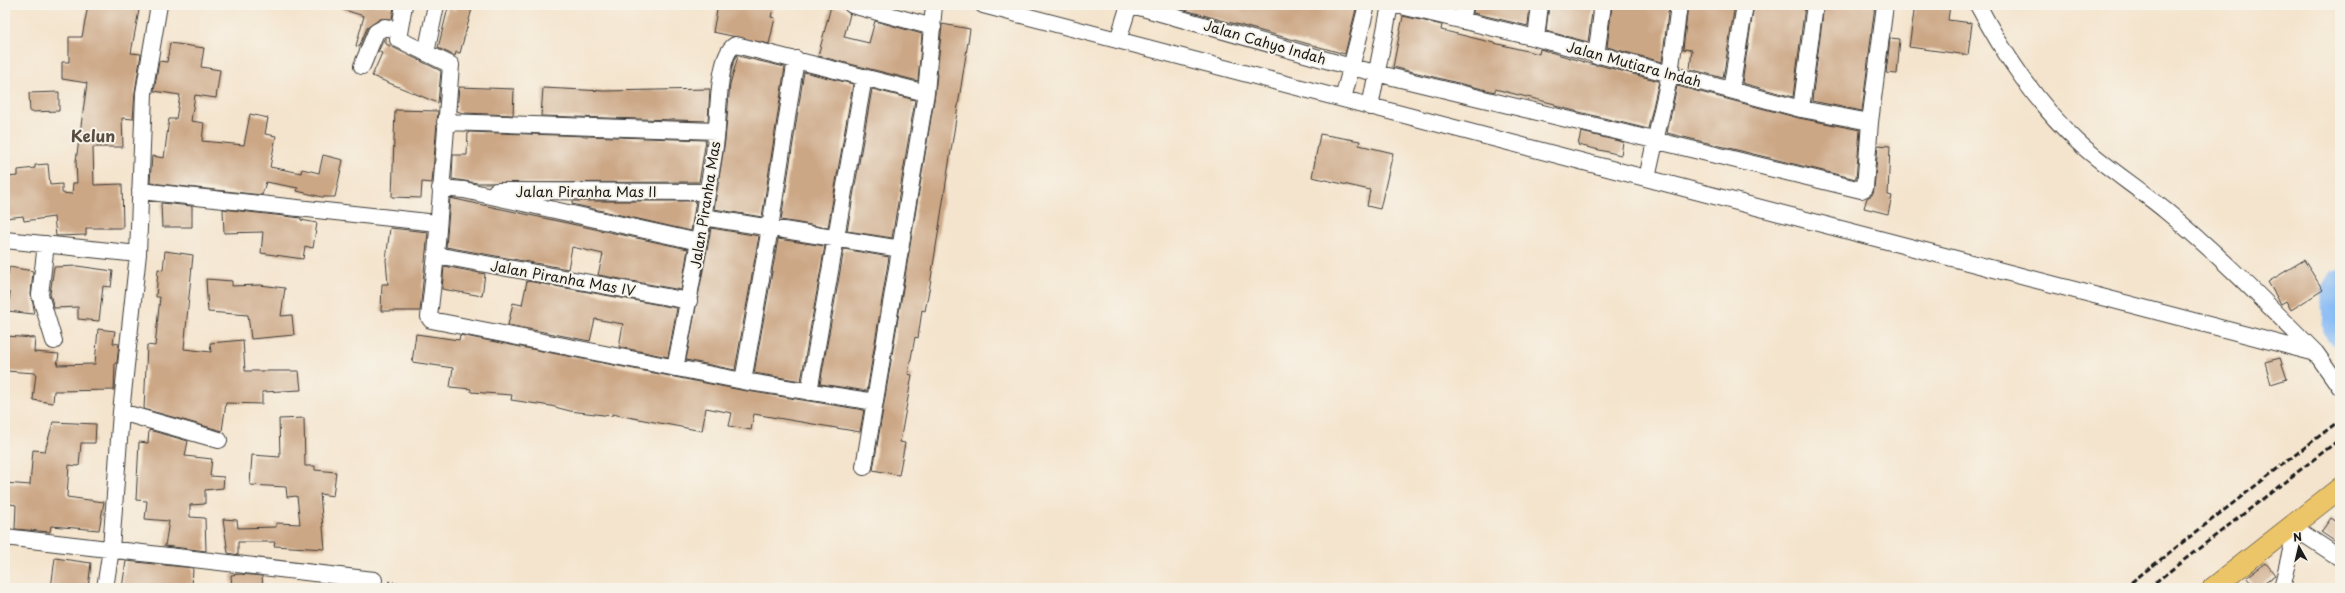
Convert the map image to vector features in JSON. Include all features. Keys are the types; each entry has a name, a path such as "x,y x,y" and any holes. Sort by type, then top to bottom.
{"main road":[{"path":"2213,588 2297,525 2340,488"}],"street":[{"path":"105,588 111,549 121,412 138,254 144,93 159,5"},
{"path":"404,5 398,30 399,40 451,65 445,122 436,255 429,317 433,322 743,381 875,402"},
{"path":"426,53 436,5"},
{"path":"852,5 933,27"},
{"path":"864,467 926,93 934,5"},
{"path":"983,5 2316,353"},
{"path":"1118,40 1130,5"},
{"name":"Jalan Cahyo Indah","path":"1130,5 1378,73 1861,190 1865,188 1870,122"},
{"path":"1343,99 1367,5"},
{"path":"1370,107 1378,73 1390,5"},
{"name":"Jalan Mutiara Indah","path":"1397,5 1536,38 1596,56 1801,109 1870,122"},
{"path":"1462,21 1465,5"},
{"path":"1536,38 1540,5"},
{"path":"1596,56 1603,5"},
{"path":"1647,178 1670,74 1679,5"},
{"path":"1731,90 1745,5"},
{"path":"1801,109 1815,5"},
{"path":"1870,122 1885,5"},
{"path":"1978,5 2014,66 2061,124 2077,141 2166,211 2234,270 2316,353 2340,387"},
{"path":"362,66 376,32 385,26 398,30"},
{"name":"Jalan Piranha Mas","path":"675,368 689,301 703,218 717,131 721,83 725,60 731,48 736,45 796,59"},
{"path":"743,381 770,228 796,59 926,93"},
{"path":"809,392 837,239 864,77"},
{"path":"445,122 717,131"},
{"path":"440,188 464,190 699,242"},
{"name":"Jalan Piranha Mas II","path":"464,190 707,192"},
{"path":"140,191 438,223"},
{"path":"703,218 901,249"},
{"path":"5,240 138,254"},
{"path":"46,244 40,295 54,341"},
{"name":"Jalan Piranha Mas IV","path":"436,255 689,301"},
{"path":"121,412 219,440"},
{"path":"2282,588 2297,525 2340,558"},
{"path":"5,537 374,580"}],"path":[{"path":"374,580 418,588"}],"building":[{"path":"88,5 140,5 131,53 141,54 135,92 133,119 122,118 123,147 93,147 94,185 122,184 123,228 86,228 86,235 56,236 54,217 24,221 23,216 5,218 5,177 18,176 18,170 35,168 35,165 48,164 50,185 62,184 62,193 72,194 73,183 77,183 76,161 87,83 62,79 62,62 69,62 69,37 82,37"},
{"path":"341,5 386,5 394,7 392,19 380,19 367,28 359,47 356,46 364,16 341,9"},
{"path":"455,5 473,5 460,53 456,52 455,56 438,48 448,8 455,10"},
{"path":"718,5 774,5 771,17 775,18 769,44 713,32"},
{"path":"1174,5 1357,5 1345,54 1174,7"},
{"path":"1474,5 1530,5 1528,26 1473,13"},
{"path":"1549,5 1593,5 1588,42 1546,31"},
{"path":"1612,5 1669,5 1662,62 1607,47"},
{"path":"1688,5 1735,5 1723,78 1690,69 1692,50 1683,49"},
{"path":"1754,5 1805,5 1793,97 1742,83"},
{"path":"1824,5 1875,5 1862,111 1812,101"},
{"path":"1915,5 1950,5 1948,20 1972,23 1968,55 1909,47"},
{"path":"831,6 844,9 850,14 844,37 869,43 875,21 922,34 918,81 818,56"},
{"path":"1403,16 1442,25 1441,30 1539,54 1540,49 1594,65 1659,81 1648,129 1555,106 1555,104 1495,89 1495,92 1393,67"},
{"path":"942,24 970,29 930,285 925,311 922,310 918,338 915,337 908,374 912,375 900,442 905,443 899,475 873,470 935,94"},
{"path":"386,37 386,44 441,71 438,103 372,76 382,53 378,52"},
{"path":"1890,38 1900,39 1897,74 1886,73"},
{"path":"170,43 204,48 201,67 220,70 216,98 195,95 191,121 204,123 202,141 244,145 250,114 268,118 265,134 276,136 270,167 301,173 302,169 319,173 323,155 343,160 335,197 322,197 297,191 298,188 266,182 262,195 150,183 152,156 164,158 169,119 176,119 180,95 154,91 159,61 167,62"},
{"path":"738,56 785,67 762,217 714,209 725,140 730,84"},
{"path":"804,72 853,84 828,228 781,220"},
{"path":"1677,86 1799,118 1860,130 1856,179 1667,133"},
{"path":"459,87 514,89 513,115 463,113 457,111"},
{"path":"543,88 604,91 710,89 708,121 541,116"},
{"path":"872,89 915,100 892,238 847,231"},
{"path":"59,92 59,111 30,112 29,93"},
{"path":"395,110 438,111 432,183 422,182 421,198 392,197"},
{"path":"468,132 706,140 699,182 477,183 452,179 453,155 467,155"},
{"path":"1581,132 1623,142 1621,155 1578,145"},
{"path":"1320,134 1360,141 1359,145 1393,153 1380,209 1367,206 1370,190 1312,177"},
{"path":"1878,145 1890,146 1888,195 1892,196 1888,214 1864,208 1867,198 1873,194"},
{"path":"450,198 688,249 681,290 598,275 603,254 572,247 568,269 446,247"},
{"path":"573,201 696,201 691,231 572,204"},
{"path":"161,203 192,206 192,227 162,227"},
{"path":"223,209 301,218 301,220 317,223 313,248 305,246 303,259 261,253 263,232 224,233"},
{"path":"390,228 428,232 420,311 381,311 382,284 388,284 386,260"},
{"path":"711,228 759,236 735,370 686,360"},
{"path":"778,239 825,246 801,381 754,373"},
{"path":"844,249 889,257 867,391 820,384"},
{"path":"165,251 193,255 184,349 211,352 210,343 243,340 245,371 299,371 301,390 262,392 262,404 226,403 222,431 144,409 147,345 155,346 160,297 156,297 158,269 163,270"},
{"path":"2304,260 2323,290 2291,310 2286,301 2281,304 2268,282"},
{"path":"77,266 113,271 111,287 103,286 99,321 78,319 78,307 54,308 50,294 54,267"},
{"path":"444,266 485,274 482,296 442,289"},
{"path":"9,267 33,271 31,294 34,309 33,314 8,311 10,293 5,292"},
{"path":"206,279 232,281 232,286 260,285 285,288 281,316 292,315 294,335 251,339 248,315 208,312"},
{"path":"527,281 677,308 668,357 619,347 623,324 595,319 590,341 508,325 513,303 522,305"},
{"path":"98,329 115,331 113,343 119,344 117,363 115,363 114,390 54,391 53,403 33,400 36,373 5,371 5,336 35,338 34,352 59,354 57,365 95,364"},
{"path":"416,334 459,340 460,335 741,390 864,410 860,432 754,414 751,430 729,426 732,413 706,408 702,431 612,414 612,416 570,411 551,406 511,400 512,395 471,392 471,389 450,387 453,368 412,362"},
{"path":"2280,358 2287,379 2271,384 2265,362"},
{"path":"304,418 305,466 315,466 315,470 336,472 333,496 320,494 325,549 274,546 275,542 238,542 238,555 228,553 223,519 237,520 238,528 276,527 276,523 300,524 297,496 287,497 286,487 250,485 252,455 280,457 279,419"},
{"path":"53,422 96,424 95,443 81,443 79,466 69,465 67,497 104,502 99,530 51,526 50,532 15,529 16,505 5,503 5,483 30,485 33,450 45,451"},
{"path":"149,430 188,441 185,456 212,459 210,476 224,477 223,488 205,490 205,504 190,505 190,517 205,518 206,551 165,546 169,521 145,519 147,501 136,500 139,442 148,443"},
{"path":"2331,518 2340,524 2340,545 2321,532"},
{"path":"55,558 91,563 88,588 51,588"},
{"path":"126,561 193,568 192,588 122,588"},
{"path":"2266,563 2275,575 2256,588 2247,577"},
{"path":"240,574 262,576 263,588 232,588 231,575"}],"waterway":[{"path":"2340,285 2336,294 2338,328 2340,332"}],"railway":[{"path":"2124,588 2340,420"},
{"path":"2148,588 2340,439"}],"district":[{"name":"Kelun","path":"93,135"}]}
